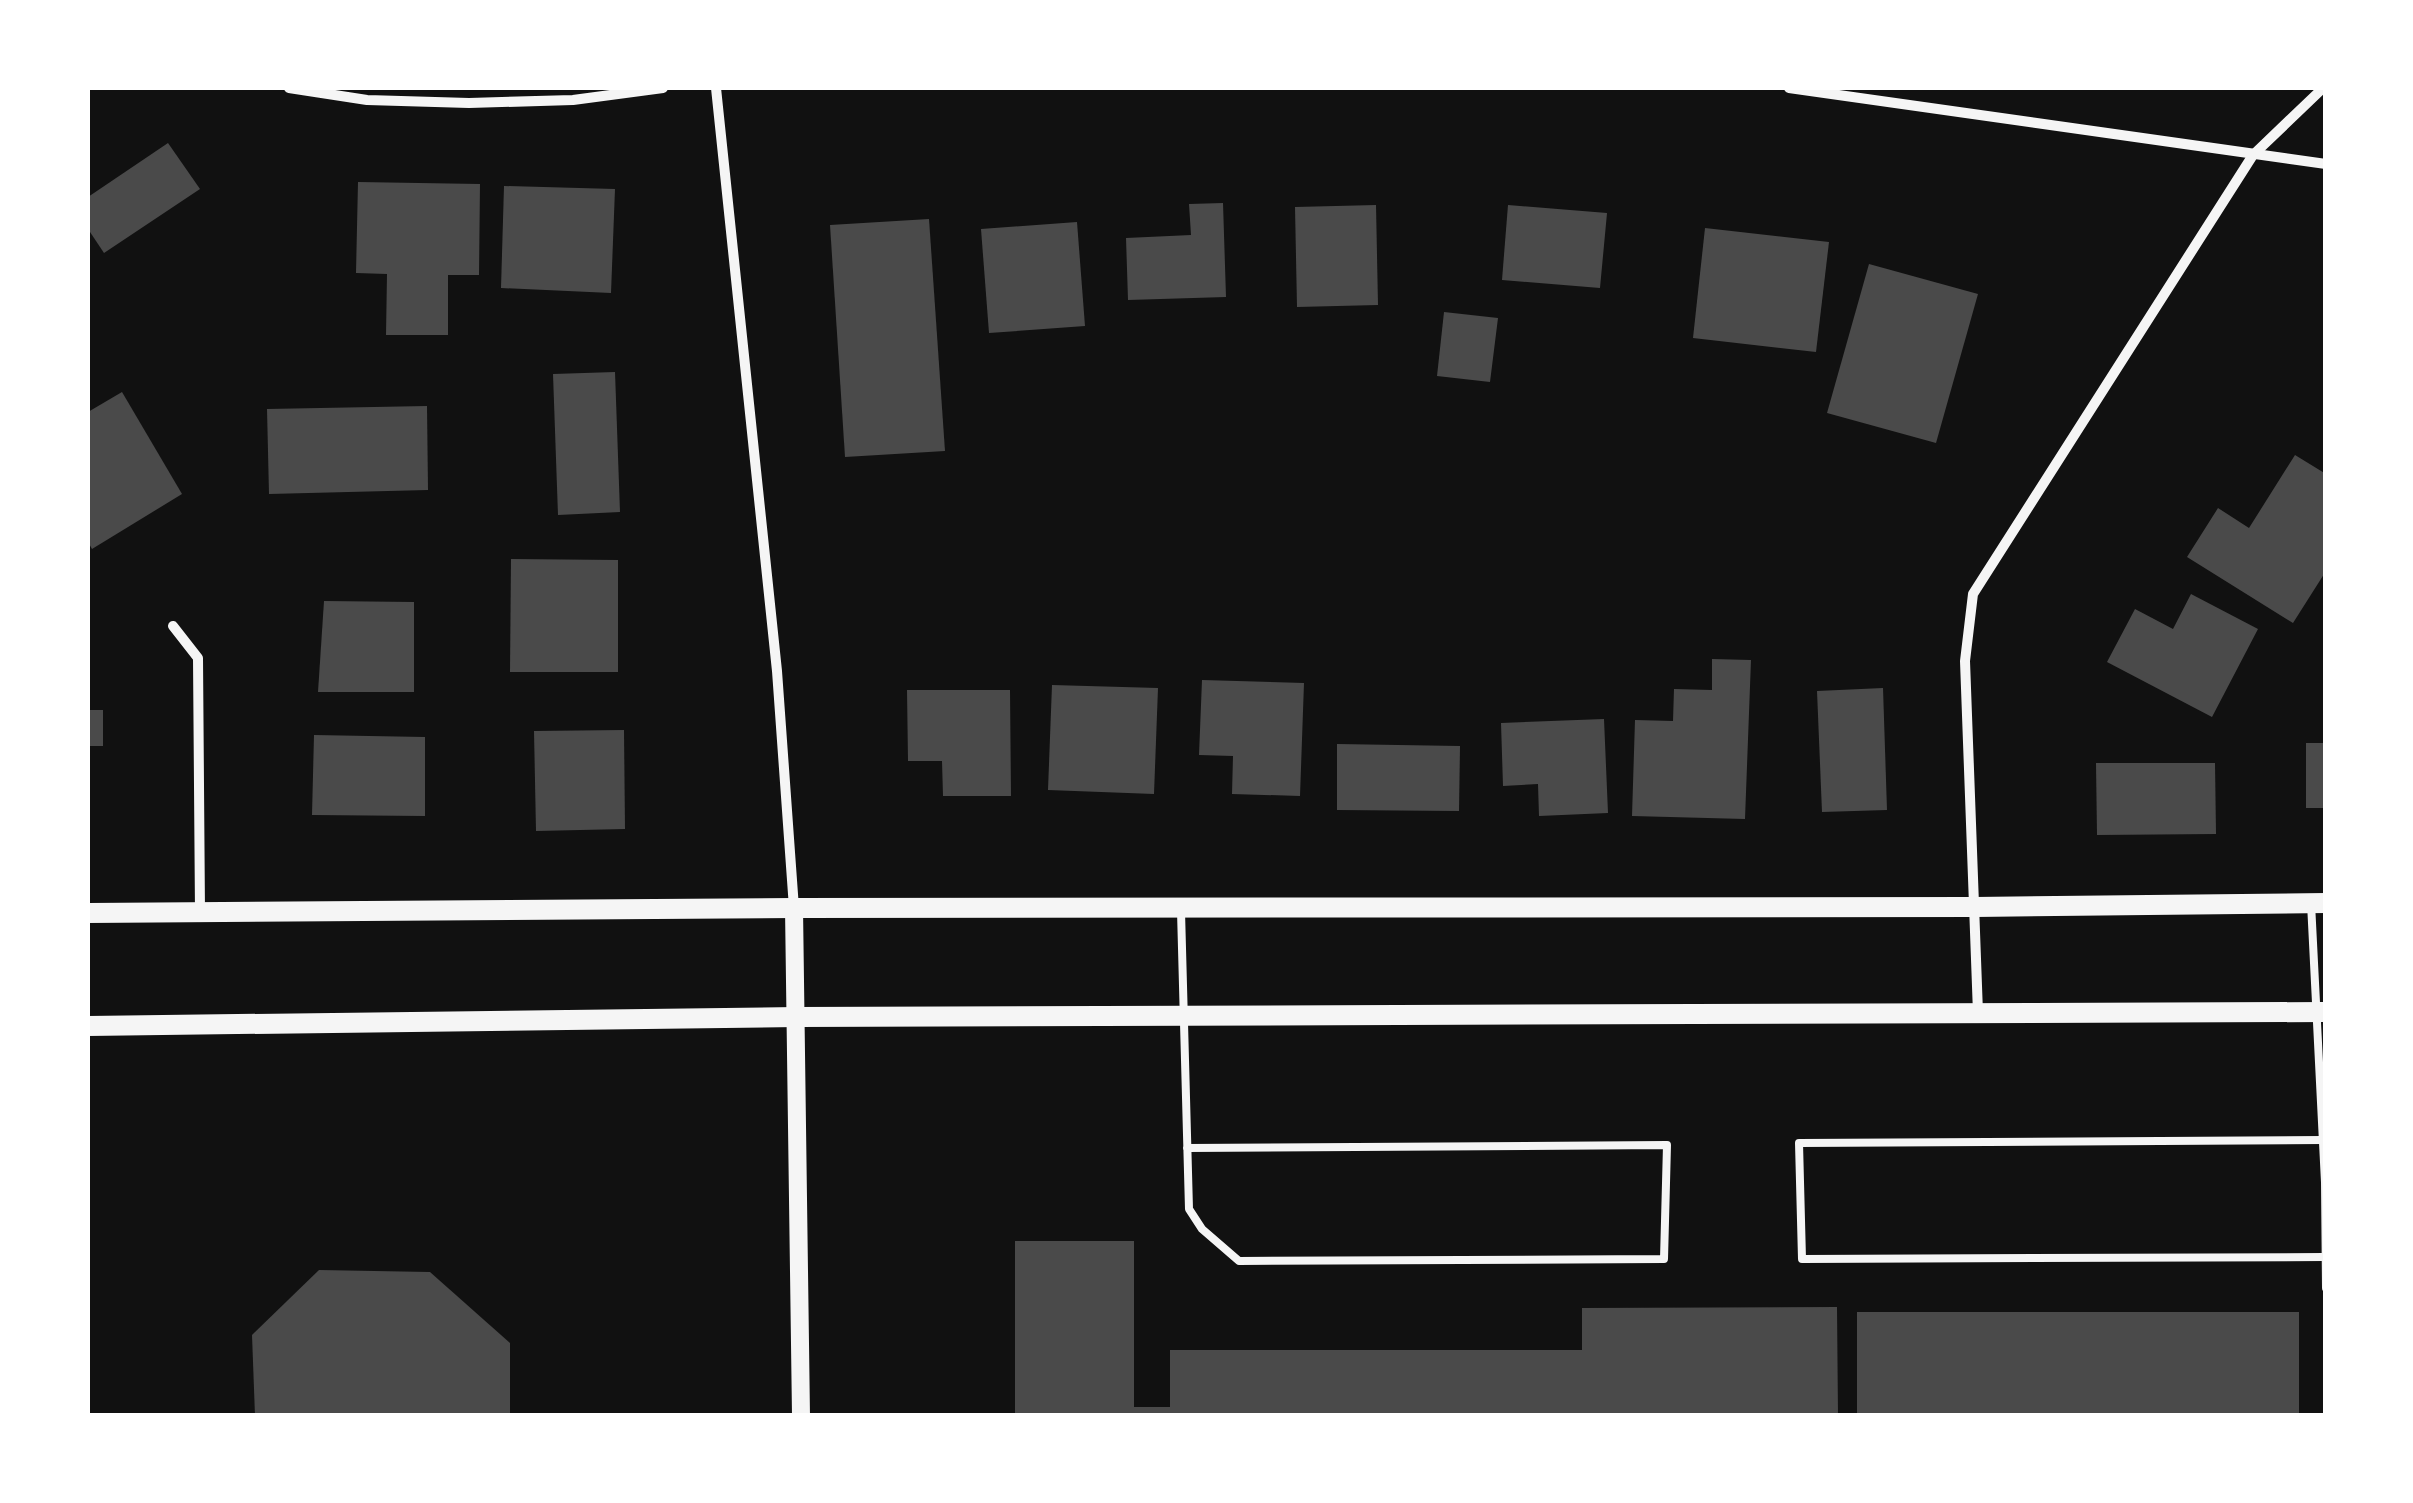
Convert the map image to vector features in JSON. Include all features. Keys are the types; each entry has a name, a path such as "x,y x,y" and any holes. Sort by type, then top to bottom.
{"main road":[{"path":"88,913 2318,903"},
{"path":"88,1026 797,1017 2321,1012"}],"street":[{"path":"289,88 367,100 469,103 573,100 663,88"},
{"path":"716,88 778,671 794,908 802,1416"},
{"path":"1788,88 2326,164"},
{"path":"1978,1013 1965,661 1973,594 2253,155 2323,88"},
{"path":"173,626 198,658 200,912"}],"lane":[{"path":"2318,903 2326,1288"},
{"path":"1180,908 1182,1017 1187,1148 1190,1209 1202,1228 1239,1261 1664,1260 1667,1145 1187,1148"},
{"path":"2323,1140 1799,1143 1802,1259 2324,1256"}],"building":[{"path":"168,143 200,189 104,253 88,229 88,197"},
{"path":"358,182 480,184 479,275 448,275 448,335 386,335 387,274 356,273"},
{"path":"504,186 615,189 611,293 501,288"},
{"path":"1223,203 1226,297 1128,300 1126,238 1191,235 1189,204"},
{"path":"1376,205 1378,305 1297,307 1295,207"},
{"path":"1508,205 1607,213 1600,288 1502,280"},
{"path":"929,219 945,451 845,457 830,225"},
{"path":"1077,222 1085,326 989,333 981,229"},
{"path":"1705,228 1829,242 1816,352 1693,338"},
{"path":"1869,264 1978,294 1936,443 1827,413"},
{"path":"1444,312 1498,318 1490,382 1437,376"},
{"path":"615,372 620,512 558,515 553,374"},
{"path":"122,392 182,494 92,549 88,542 88,412"},
{"path":"427,406 428,490 269,494 267,409"},
{"path":"2295,455 2326,474 2326,571 2293,623 2187,557 2218,508 2249,528"},
{"path":"511,559 618,560 618,672 510,672"},
{"path":"2191,594 2258,629 2212,717 2107,662 2135,609 2173,629"},
{"path":"324,601 414,602 414,692 318,692"},
{"path":"1712,659 1751,660 1745,819 1632,816 1635,720 1673,721 1674,689 1712,690"},
{"path":"1202,680 1304,683 1300,796 1232,794 1233,756 1199,755"},
{"path":"1052,685 1158,688 1154,794 1048,790"},
{"path":"1883,688 1887,810 1822,812 1817,691"},
{"path":"907,690 1010,690 1011,796 943,796 942,761 908,761"},
{"path":"88,710 103,710 103,746 88,746"},
{"path":"1604,719 1608,813 1539,816 1538,784 1503,786 1501,723"},
{"path":"624,730 625,829 536,831 534,731"},
{"path":"314,735 425,737 425,816 312,815"},
{"path":"2306,743 2326,743 2326,808 2306,808"},
{"path":"1337,744 1460,746 1459,811 1337,810"},
{"path":"2096,763 2215,763 2216,834 2097,835"},
{"path":"1015,1241 1134,1241 1134,1407 1170,1407 1170,1350 1582,1350 1582,1308 1837,1307 1838,1416 1015,1416"},
{"path":"319,1270 430,1272 510,1343 510,1416 255,1416 252,1335"},
{"path":"1857,1312 2299,1312 2299,1416 1857,1416"}]}
